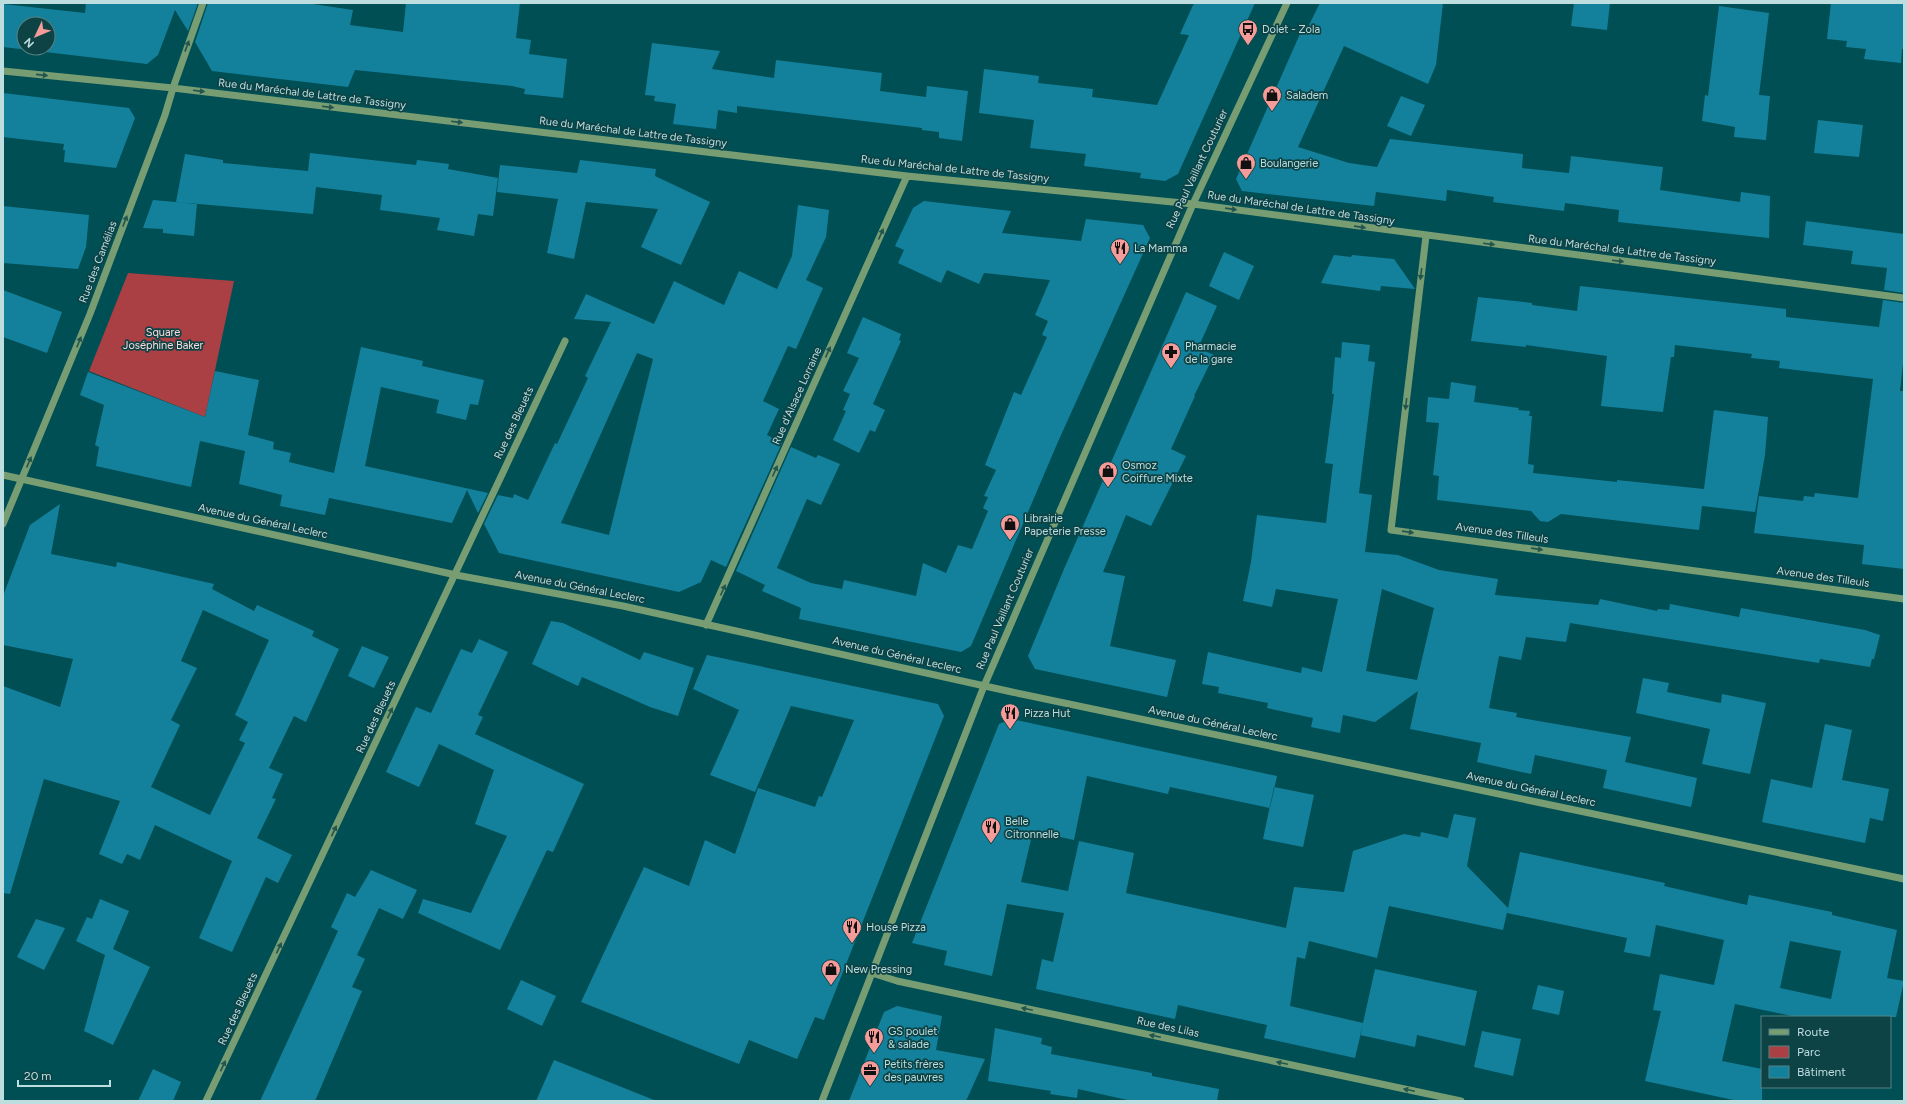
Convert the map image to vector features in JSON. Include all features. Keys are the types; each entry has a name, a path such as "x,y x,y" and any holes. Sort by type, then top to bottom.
{"street":[{"name":"Rue des Camélias","path":"3,524 90,314 165,115 203,3"},
{"name":"Rue Paul Vaillant Couturier","path":"822,1101 984,686 1192,204 1287,3"},
{"name":"Rue du Maréchal de Lattre de Tassigny","path":"3,70 173,88 907,176 1192,204 1904,298"},
{"name":"Rue d'Alsace Lorraine","path":"706,626 907,176"},
{"name":"Avenue des Tilleuls","path":"1426,236 1391,530 1904,598"},
{"name":"Rue des Bleuets","path":"206,1101 456,575 565,341"},
{"name":"Avenue du Général Leclerc","path":"3,475 456,575 623,606 706,626 984,686 1904,879"},
{"name":"Rue des Lilas","path":"872,973 897,981 1461,1101"}],"green space":[{"name":"Square Joséphine Baker","path":"128,273 234,281 205,417 89,371"}],"building":[{"path":"86,3 198,3 188,31 175,10 158,55 147,64 56,53 56,16 16,16 16,49 3,47 3,4 85,13"},
{"path":"208,3 306,3 353,10 350,25 403,32 406,3 520,3 516,38 531,40 529,54 567,59 563,98 524,94 525,89 512,86 355,70 348,87 212,71 195,42"},
{"path":"1194,3 1255,3 1178,174 1165,181 1140,178 1141,173 1084,166 1086,154 1030,148 1034,120 979,113 984,69 1039,76 1038,83 1093,89 1092,97 1157,105 1189,35 1180,34"},
{"path":"1320,3 1443,3 1436,65 1428,84 1344,46 1298,147 1349,163 1377,167 1390,139 1523,154 1522,168 1569,173 1571,156 1663,167 1660,190 1740,202 1741,192 1770,196 1769,238 1618,222 1619,210 1565,203 1564,211 1493,202 1494,197 1447,190 1446,201 1376,192 1374,206 1242,191 1236,179 1303,27 1307,29"},
{"path":"1574,3 1610,3 1607,30 1571,26"},
{"path":"1831,3 1904,3 1904,49 1902,49 1901,63 1864,59 1866,49 1846,47 1847,41 1827,39"},
{"path":"1719,6 1769,13 1759,95 1770,96 1766,140 1734,137 1735,127 1702,121 1705,95 1708,96"},
{"path":"652,43 720,51 712,69 774,78 776,60 882,73 880,91 926,97 927,86 968,91 962,141 939,138 939,132 922,130 922,128 737,106 737,113 718,110 716,129 673,124 676,104 654,101 655,96 645,95"},
{"path":"3,93 129,108 135,118 116,168 64,162 64,144 3,137"},
{"path":"1401,96 1425,105 1411,136 1387,126"},
{"path":"1818,120 1863,125 1859,157 1814,153"},
{"path":"310,153 416,165 417,160 449,164 448,169 498,178 493,216 478,214 474,236 437,230 440,218 380,210 382,195 316,187 313,214 176,202 185,154 223,160 223,163 308,171"},
{"path":"580,160 656,169 655,176 710,202 681,265 641,247 658,209 586,202 574,259 547,253 558,199 497,192 500,165 577,173"},
{"path":"153,200 197,204 194,236 163,233 163,229 143,228"},
{"path":"924,201 1011,211 1002,233 1081,241 1086,219 1143,225 1150,238 1057,444 971,646 961,652 799,619 801,608 762,591 765,585 736,571 791,447 816,458 818,455 840,464 821,505 807,499 777,568 811,583 842,589 844,580 916,596 923,563 946,573 958,545 972,549 988,511 983,508 988,497 984,496 996,470 985,465 1014,392 1021,395 1047,337 1042,335 1048,321 1035,315 1050,280 984,273 979,284 947,270 941,283 898,263 904,250 895,246 913,208"},
{"path":"798,205 829,210 826,237 806,280 823,288 796,349 788,346 763,401 779,409 767,435 782,443 726,567 711,560 701,582 679,592 499,553 484,524 498,495 513,498 514,494 528,500 555,443 557,444 588,378 585,376 611,322 574,319 586,294 654,324 674,281 724,305 739,271 777,289 792,256","holes":["637,353 653,359 609,535 561,523"]},
{"path":"3,206 89,215 86,247 78,269 3,263"},
{"path":"1806,221 1904,234 1904,293 1884,290 1887,268 1851,264 1853,251 1803,245"},
{"path":"1224,252 1254,266 1239,300 1209,286"},
{"path":"1334,255 1394,259 1415,289 1381,286 1380,291 1321,283"},
{"path":"1580,286 1786,309 1786,317 1879,327 1883,300 1904,303 1904,354 1900,391 1904,391 1904,569 1862,564 1864,545 1754,533 1759,496 1803,501 1804,496 1814,497 1815,493 1858,498 1873,379 1779,368 1780,361 1751,358 1752,354 1675,345 1674,357 1671,357 1663,412 1601,406 1607,356 1526,345 1526,347 1471,341 1478,297 1532,303 1532,305 1577,311"},
{"path":"3,290 62,312 47,353 3,337"},
{"path":"1186,292 1217,306 1198,348 1214,355 1171,449 1186,456 1151,526 1126,515 1103,572 1125,576 1110,646 1176,660 1167,697 1035,669 1028,656 1064,569"},
{"path":"863,317 901,334 899,340 901,341 873,404 885,410 875,432 870,430 859,453 833,440 846,411 843,410 850,394 843,391 859,358 847,353"},
{"path":"1342,342 1370,345 1368,361 1375,362 1359,493 1372,495 1365,552 1398,555 1439,570 1498,579 1495,595 1598,605 1600,599 1657,611 1658,609 1669,610 1670,604 1739,617 1741,608 1865,630 1880,635 1874,659 1872,659 1870,667 1820,659 1819,663 1570,623 1566,642 1526,637 1521,660 1499,656 1489,708 1517,713 1516,717 1631,737 1625,762 1697,778 1691,807 1603,788 1607,770 1535,755 1531,774 1477,762 1481,743 1410,729 1418,691 1375,722 1343,715 1340,733 1311,727 1313,718 1267,708 1268,703 1218,693 1219,687 1202,684 1208,652 1301,673 1302,667 1322,672 1338,599 1276,589 1272,607 1243,601 1251,562 1257,515 1326,523 1333,464 1325,463 1334,394 1332,394 1335,357 1341,358","holes":["1382,589 1434,608 1417,680 1366,671"]},
{"path":"361,347 423,361 422,366 484,380 478,405 470,404 466,420 436,413 439,400 381,387 365,466 488,493 478,513 467,490 452,523 329,498 325,515 280,506 282,495 239,484 245,451 200,441 191,487 96,466 99,447 95,445 104,405 80,395 88,372 205,417 215,371 259,380 248,435 274,442 273,449 291,453 289,462 334,473"},
{"path":"1451,382 1476,386 1474,402 1519,408 1518,410 1530,411 1529,416 1532,416 1528,464 1534,465 1533,473 1704,489 1714,410 1768,417 1765,455 1755,512 1702,506 1699,530 1561,514 1548,522 1540,521 1531,511 1437,500 1439,476 1433,475 1439,423 1426,422 1428,397 1449,399"},
{"path":"60,504 51,554 116,567 117,562 214,584 212,589 254,611 257,605 314,631 312,636 339,649 306,722 294,716 269,768 283,774 272,798 276,799 257,838 292,855 278,883 266,877 232,952 199,938 232,861 155,825 140,860 127,854 122,864 99,854 120,801 44,779 10,894 3,893 3,686 60,707 73,659 3,645 3,596 30,525","holes":["203,610 269,640 235,715 248,722 239,740 245,743 210,815 151,787 180,725 171,720 197,668 181,661"]},
{"path":"551,621 563,623 640,660 644,652 694,668 678,716 650,707 582,677 578,686 532,664"},
{"path":"479,639 508,652 478,715 483,717 475,734 584,784 553,852 547,850 500,950 418,913 423,899 471,913 507,836 475,824 494,770 439,744 419,787 386,772 416,707 431,713 461,649 472,653"},
{"path":"362,646 389,657 374,688 348,676"},
{"path":"707,655 938,704 944,716 824,1020 815,1017 797,1059 749,1040 739,1064 581,1002 644,867 689,886 705,840 735,854 758,788 815,807 819,796 822,797 854,720 791,706 755,792 710,775 739,710 693,689"},
{"path":"1643,678 1669,683 1667,692 1721,703 1722,694 1766,703 1750,774 1702,764 1710,729 1636,713"},
{"path":"1011,719 1277,776 1270,808 1170,787 1168,794 1087,776 1074,840 1033,831 1021,882 1068,891 1079,841 1134,853 1126,893 1286,928 1294,887 1344,892 1353,851 1404,834 1420,837 1421,832 1448,838 1454,814 1476,818 1467,866 1508,908 1503,930 1389,906 1377,958 1309,941 1305,959 1297,957 1290,1006 1363,1023 1375,969 1477,991 1465,1046 1417,1035 1415,1047 1360,1035 1355,1058 1264,1038 1267,1025 1178,1005 1175,1019 1036,989 1042,959 1053,962 1064,913 1007,904 992,976 944,965 947,951 912,943 999,724"},
{"path":"1825,724 1852,730 1842,780 1889,789 1883,821 1870,818 1865,843 1762,822 1771,779 1812,788"},
{"path":"1274,787 1314,795 1303,847 1263,839"},
{"path":"1520,852 1665,883 1664,886 1747,905 1749,895 1832,912 1832,915 1897,930 1887,978 1904,981 1896,1017 1792,1016 1735,1004 1722,1061 1761,1069 1762,1101 1738,1101 1645,1081 1661,1011 1653,1010 1660,974 1714,985 1724,940 1656,925 1650,957 1624,952 1627,938 1507,913","holes":["1790,941 1841,951 1831,999 1780,988"]},
{"path":"371,870 417,890 403,919 379,908 357,955 365,959 352,987 362,991 315,1101 260,1101 338,931 331,927 347,893 355,897"},
{"path":"100,899 129,911 113,949 150,967 113,1045 84,1031 105,955 76,941 87,917 92,919"},
{"path":"36,919 65,928 44,970 17,957"},
{"path":"521,980 556,996 542,1026 507,1009"},
{"path":"1538,985 1564,991 1559,1015 1532,1009"},
{"path":"897,1006 942,1016 936,1050 985,1059 966,1101 849,1101 884,1012"},
{"path":"995,1028 1042,1038 1041,1044 1052,1047 1051,1054 1152,1073 1152,1076 1219,1089 1217,1101 1132,1101 1078,1089 1077,1098 1050,1094 1051,1091 988,1081"},
{"path":"1482,1031 1521,1039 1513,1076 1474,1067"},
{"path":"554,1060 654,1100 654,1101 536,1101"},
{"path":"153,1069 181,1082 173,1101 138,1101"}],"place":[{"name":"Dolet - Zola","path":"1248,46"},
{"name":"Saladem","path":"1272,112"},
{"name":"Boulangerie","path":"1246,180"},
{"name":"La Mamma","path":"1120,265"},
{"name":"Pharmacie de la gare","path":"1171,369"},
{"name":"Osmoz Coiffure Mixte","path":"1108,488"},
{"name":"Librairie Papeterie Presse","path":"1010,541"},
{"name":"Pizza Hut","path":"1010,730"},
{"name":"Belle Citronnelle","path":"991,844"},
{"name":"House Pizza","path":"852,944"},
{"name":"New Pressing","path":"831,986"},
{"name":"GS poulet & salade","path":"874,1054"},
{"name":"Petits frères des pauvres","path":"870,1087"}]}
